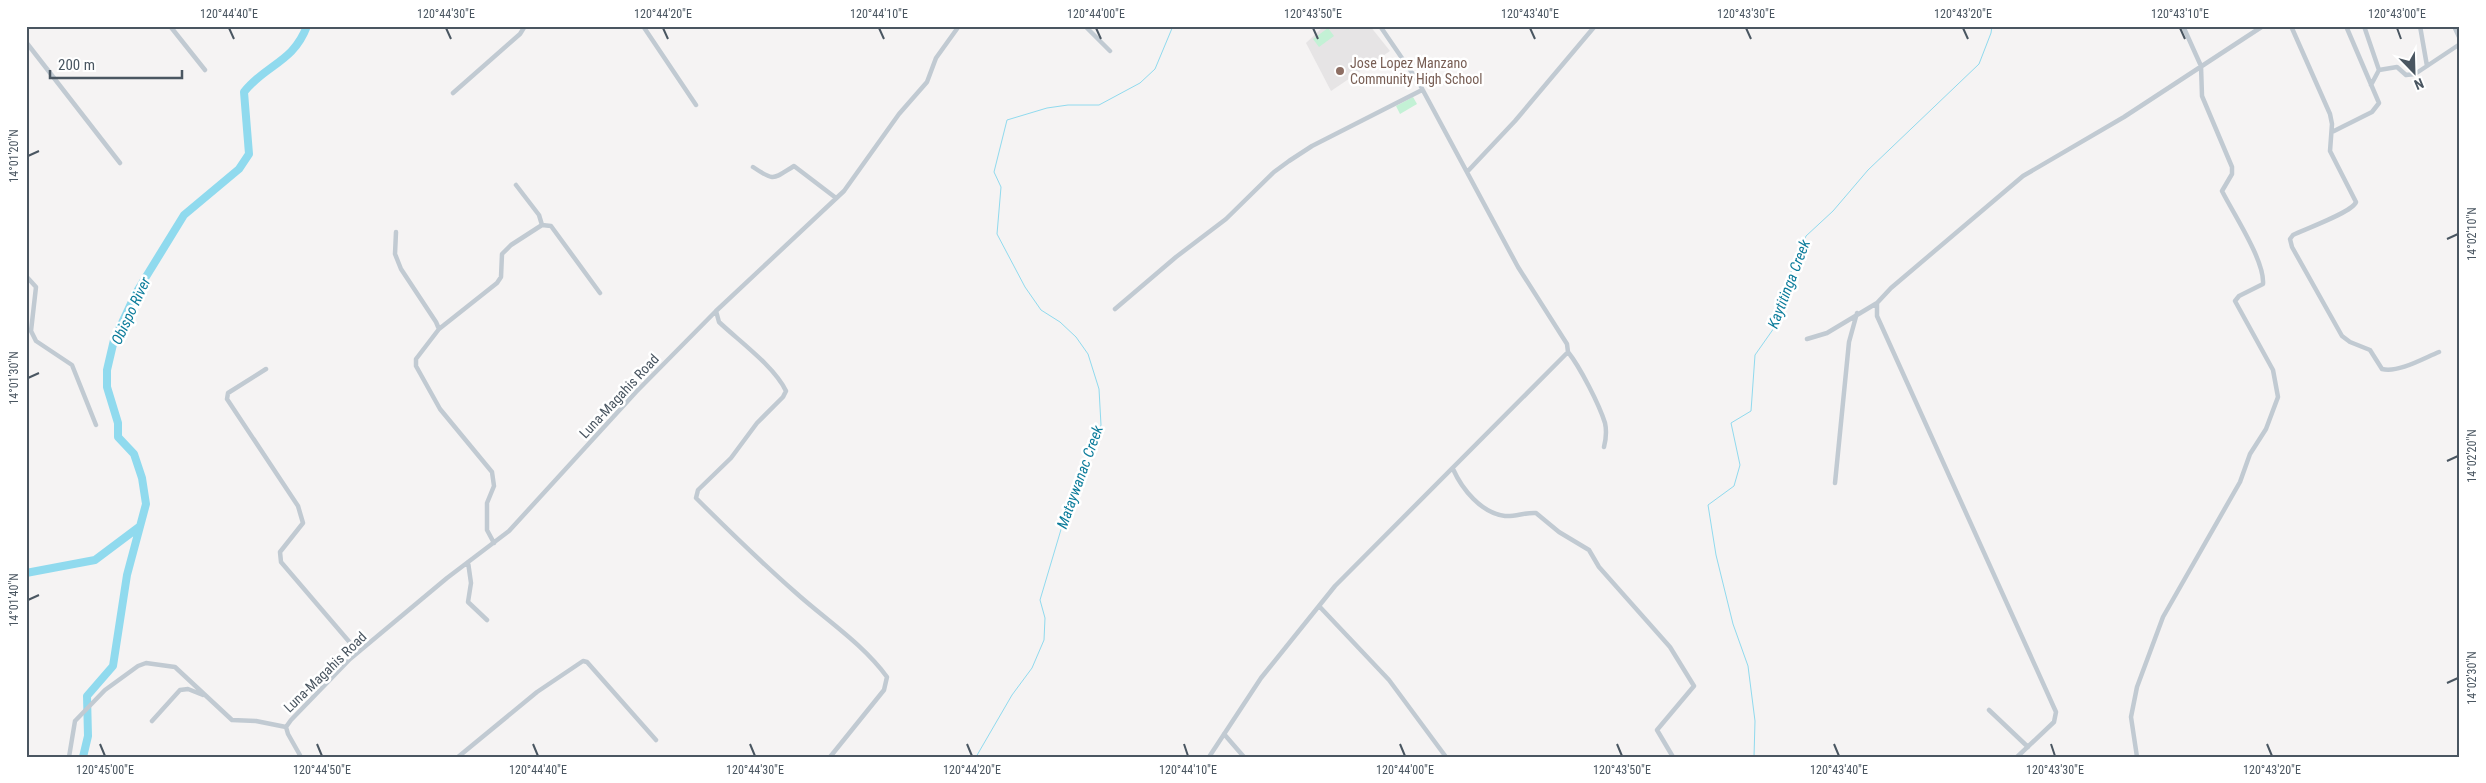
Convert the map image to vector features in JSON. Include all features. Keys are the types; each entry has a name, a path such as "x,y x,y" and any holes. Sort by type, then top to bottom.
{"street":[{"path":"170,26 205,70"},
{"path":"453,93 520,34 525,26"},
{"path":"643,26 696,105"},
{"name":"Luna-Magahis Road","path":"301,757 286,727 358,652 509,531 636,392 716,312 844,191 898,114 927,82 936,58 959,26"},
{"path":"1085,26 1110,51"},
{"path":"1380,26 1422,90 1518,267 1567,344 1568,352 1575,361 1605,423 1607,435 1604,447"},
{"path":"1467,172 1515,121 1595,26"},
{"path":"2137,757 2132,717 2137,687 2163,617 2240,482 2250,454 2266,429 2278,397 2273,370 2235,301 2239,296 2263,284 2264,278 2253,250 2222,191 2232,174 2232,167 2202,96 2201,66 2183,26"},
{"path":"1807,339 1827,333 1857,313 1877,303 1891,288 2024,176 2124,118 2263,26"},
{"path":"2290,26 2330,114 2332,132 2330,151 2354,196 2356,205 2293,235 2290,238 2292,246 2342,336 2350,342 2370,350 2382,369 2391,369 2409,364 2439,352"},
{"path":"2332,132 2356,122 2378,107 2378,97 2370,85 2346,26"},
{"path":"2364,26 2379,70"},
{"path":"2420,26 2428,66"},
{"path":"2454,26 2460,39"},
{"path":"26,42 120,163"},
{"path":"2370,85 2379,70 2397,67 2410,76 2460,44"},
{"path":"1115,309 1154,275 1226,218 1274,172 1289,161 1312,146 1422,90"},
{"path":"753,167 770,178 774,178 794,166 836,198"},
{"path":"516,185 539,215 542,225"},
{"path":"494,543 487,530 487,503 494,486 492,472 440,409 416,366 416,358 438,329 497,283 501,277 502,254 511,244 542,225 551,226 600,294"},
{"path":"396,232 395,254 401,269 436,322 438,329"},
{"path":"26,276 36,287 31,331 36,341 72,365 96,425"},
{"path":"1877,303 1877,316 2056,712 2054,722 2017,757"},
{"path":"716,312 719,322 768,368 786,391 783,397 757,423 731,458 698,490 696,498 794,592 846,633 888,677 884,690 830,757"},
{"path":"1835,483 1849,342 1857,313"},
{"path":"1209,757 1261,678 1336,586 1568,352"},
{"path":"266,369 228,393 227,399 298,506 302,516 303,524 280,552 281,562 358,652"},
{"path":"1453,469 1458,481 1483,507 1504,516 1536,514 1559,532 1589,550 1599,567 1670,647 1694,686 1657,730 1673,757"},
{"path":"468,562 471,583 468,602 487,620"},
{"path":"1319,606 1389,680 1446,757"},
{"path":"458,757 537,692 584,661 587,662 656,740"},
{"path":"69,757 75,721 105,690 138,666 146,663 174,667 232,720 286,727"},
{"path":"152,721 180,690 188,689 204,696"},
{"path":"1989,710 2028,747"},
{"path":"1224,734 1244,757"}],"shaded area":[{"name":"Jose Lopez Manzano Community High School","path":"1324,26 1370,26 1390,51 1331,91 1306,43"}],"green space":[{"path":"1328,28 1334,36 1319,47 1313,39"},
{"path":"1413,97 1417,104 1400,114 1396,106"}],"waterway":[{"name":"Obispo River","path":"83,757 88,736 87,696 113,666 127,575 146,504 142,478 134,454 118,437 118,423 107,387 107,370 114,340 136,293 184,215 239,169 249,154 244,92 261,75 287,56 301,38 307,26"},
{"name":"Mataywanac Creek","path":"976,757 1012,695 1032,668 1044,640 1045,618 1040,600 1068,506 1101,425 1099,389 1088,354 1076,337 1060,322 1041,310 1025,287 997,234 1001,187 994,172 1007,120 1047,108 1068,105 1099,105 1140,83 1155,69 1173,26"},
{"name":"Kaytitinga Creek","path":"1754,757 1755,721 1748,666 1733,624 1716,555 1708,505 1734,486 1740,465 1731,423 1751,411 1755,355 1774,328 1786,284 1806,236 1833,211 1868,170 1979,64 1992,26"},
{"path":"26,573 95,560 139,527"}],"place":[{"name":"Jose Lopez Manzano Community High School","path":"1340,71"}]}
